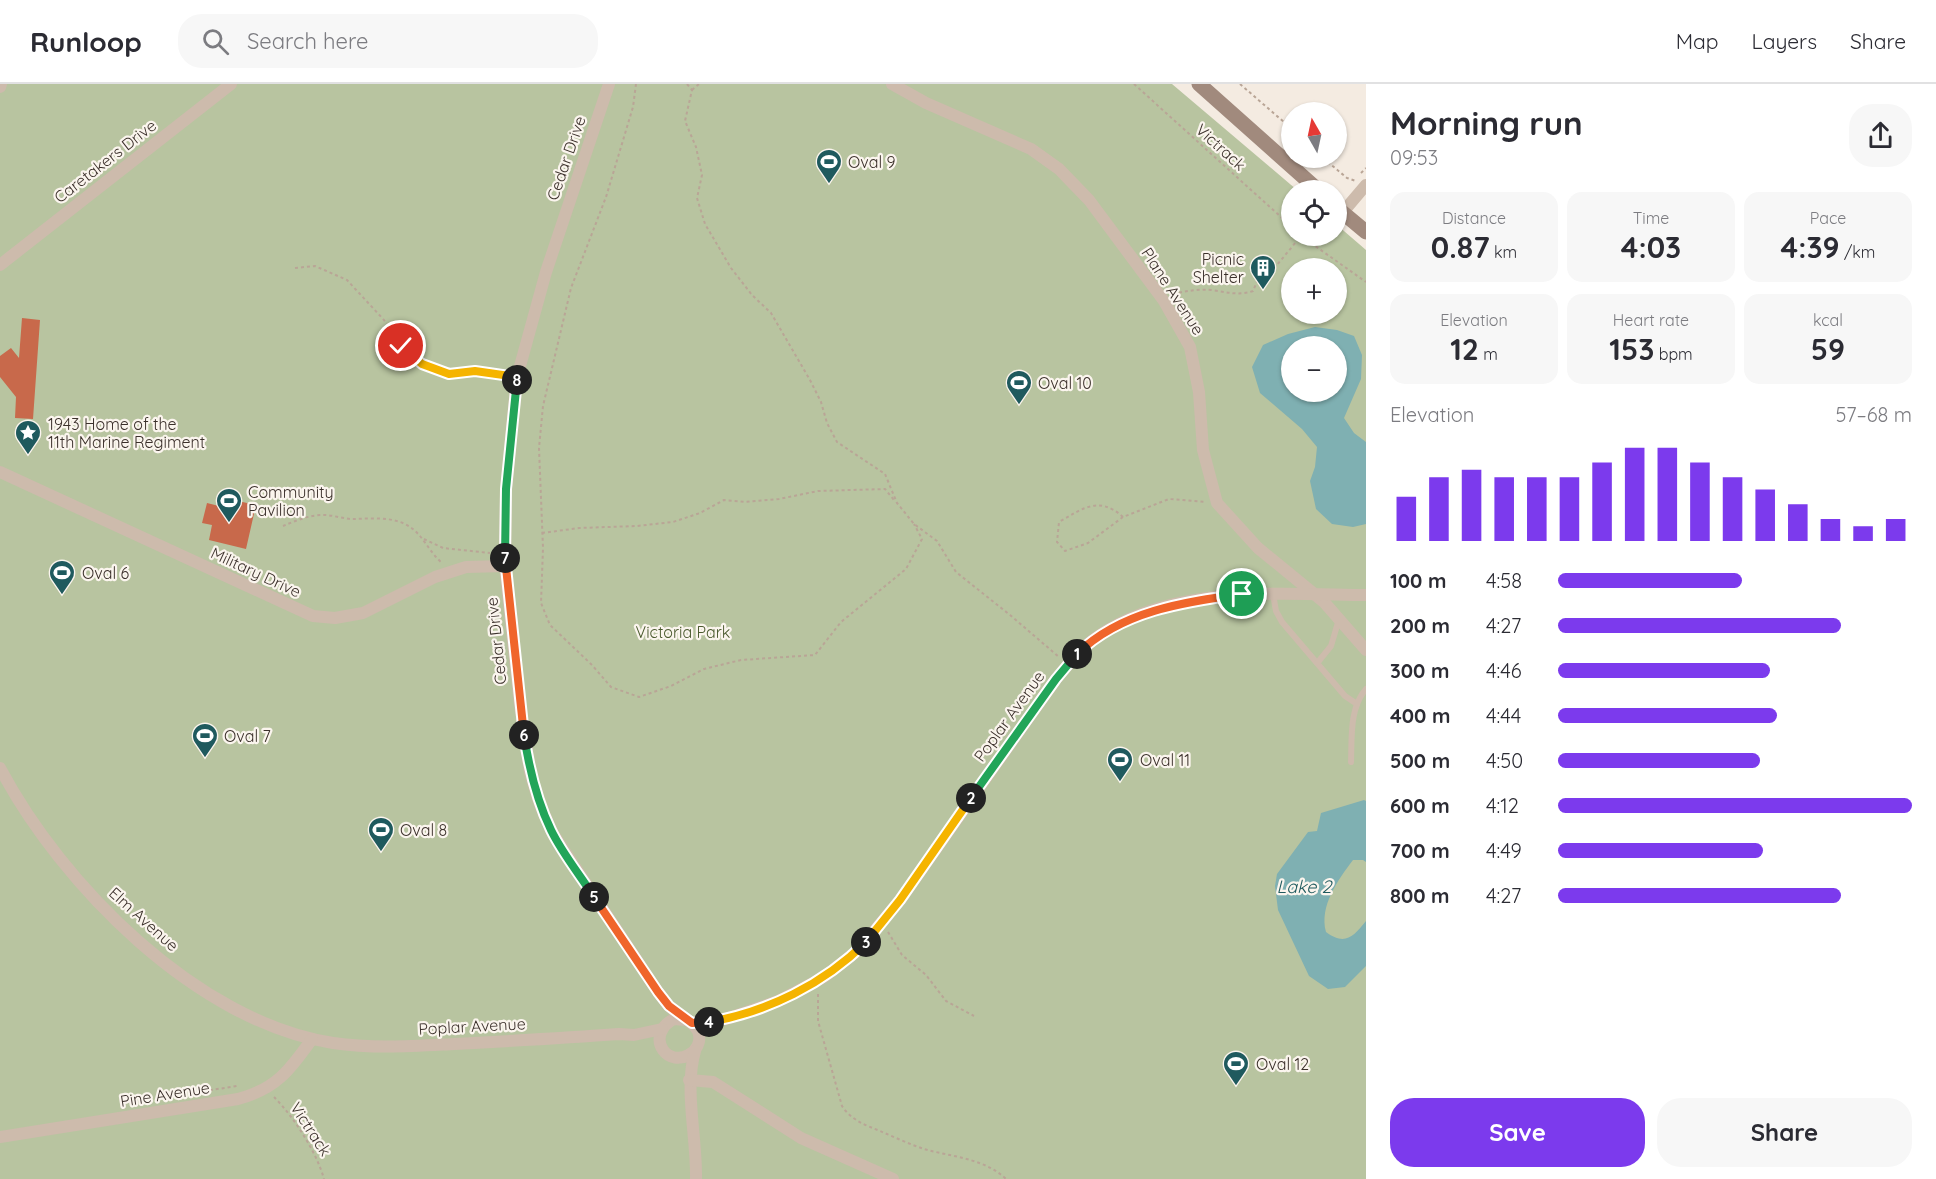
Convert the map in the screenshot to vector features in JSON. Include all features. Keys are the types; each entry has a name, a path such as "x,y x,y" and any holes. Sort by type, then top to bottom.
{"main road":[{"path":"1207,86 1307,180"},
{"path":"1347,215 1366,232"}],"street":[{"name":"Caretakers Drive","path":"0,265 231,84"},
{"name":"Cedar Drive","path":"609,84 546,272 517,377 506,489 505,560 520,705 530,772 539,802 552,832 658,992 669,1006 689,1022"},
{"name":"Plane Avenue","path":"891,84 926,103 1031,149 1059,169 1089,200 1164,301 1190,347 1199,392 1203,450 1217,503 1258,548 1314,593 1340,618 1366,651"},
{"path":"1347,203 1365,187"},
{"name":"Military Drive","path":"0,472 313,616 335,618 363,613 451,571 505,560"},
{"name":"Poplar Avenue","path":"689,1022 726,1019 778,1001 824,977 852,956 882,923 1068,665 1084,647 1102,634 1148,613 1202,600 1242,594 1366,594"},
{"name":"Elm Avenue","path":"0,768 26,813 58,856 96,899 147,947 186,979 224,1004 266,1024 312,1039"},
{"name":"Cedar Drive","path":"658,992 663,1027"},
{"path":"696,1048 690,1055 677,1058 670,1056 661,1047 660,1035 663,1027 674,1019 689,1022 698,1031 696,1048 689,1080 697,1152 696,1179"},
{"name":"Poplar Avenue","path":"696,1048 710,1030 726,1019"},
{"name":"Poplar Avenue","path":"312,1039 355,1046 402,1046 634,1035 663,1027"},
{"name":"Poplar Avenue","path":"634,1035 661,1047"},
{"name":"Pine Avenue","path":"0,1137 252,1095 282,1077 312,1039"},
{"path":"677,1058 689,1080"},
{"path":"689,1080 713,1082 801,1138 893,1179"}],"lane":[{"path":"1273,593 1276,610 1282,622 1345,696 1357,704"},
{"path":"1318,662 1331,646 1340,618"},
{"path":"1351,762 1353,719 1357,704 1366,689"}],"path":[{"path":"542,532 673,522 700,513 724,500 745,502 779,499 818,491 885,489 914,524 922,539 906,569 841,622 815,655 741,660 705,669 671,686 639,697 611,687 592,665 550,625 542,603 539,448 543,406 572,288 606,196 633,107 636,84"},
{"path":"687,84 692,90"},
{"path":"699,84 692,90 685,122 696,147 702,175 698,198 705,224 731,268 752,295 771,313 810,380 837,442 885,474 897,503"},
{"name":"Victrack","path":"1134,84 1281,217"},
{"path":"1240,84 1281,119"},
{"path":"1335,168 1347,178 1365,187"},
{"path":"1164,301 1173,294 1192,290 1240,294 1253,291 1258,279 1267,277 1293,246"},
{"path":"1315,246 1366,282"},
{"path":"295,268 315,266 346,280 384,320 401,346 422,364 449,374 475,371 517,377"},
{"path":"1123,517 1113,508 1089,506 1059,522 1057,542 1065,551 1089,543 1123,517 1169,499 1217,503"},
{"path":"283,526 304,518 323,515 348,519 390,519 406,524 424,539 443,548 505,560"},
{"path":"914,524 937,541 956,572 1068,665"},
{"path":"424,539 433,555 451,571"},
{"path":"882,923 902,955 926,975 946,1001 974,1016"},
{"path":"824,977 817,998 818,1021 846,1113 864,1125 923,1148 984,1164 999,1172 1006,1179"},
{"name":"Victrack","path":"272,1095 298,1128 321,1166 324,1179"}],"green space":[{"name":"Victoria Park","path":"0,84 1172,84 1285,180 1281,180 1281,246 1347,246 1347,234 1366,250 1366,1179 0,1179"}],"water":[{"path":"1315,327 1337,330 1354,336 1362,355 1361,379 1344,418 1354,433 1366,442 1366,524 1353,527 1332,524 1316,509 1310,481 1315,467 1317,447 1302,429 1260,393 1252,367 1263,345 1281,337 1281,402 1347,402 1347,336 1283,336"},
{"name":"Lake 2","path":"1366,801 1366,862 1353,860 1341,876 1331,894 1325,913 1325,922 1326,932 1344,939 1353,935 1366,921 1366,966 1345,987 1328,989 1309,976 1278,910 1275,886 1277,874 1308,832 1317,831 1321,813"}],"building":[{"path":"22,318 40,320 33,419 15,418 16,397 0,377 0,356 11,348 19,358"},
{"name":"Community Pavilion","path":"229,499 256,505 246,549 209,540 212,525 202,523 207,503 227,508"}],"place":[{"name":"Oval 9","path":"829,185"},
{"name":"Picnic Shelter","path":"1263,291"},
{"name":"Oval 10","path":"1019,406"},
{"name":"1943 Home of the 11th Marine Regiment","path":"28,456"},
{"name":"Community Pavilion","path":"229,524"},
{"name":"Oval 6","path":"62,596"},
{"name":"Oval 7","path":"205,759"},
{"name":"Oval 11","path":"1120,783"},
{"name":"Oval 8","path":"381,853"},
{"name":"Oval 12","path":"1236,1087"}],"route":[{"path":"401,346 422,364 449,374 475,371 517,377 506,489 505,566 520,705 530,772 539,802 552,832 658,992 669,1006 692,1023 726,1019 778,1001 824,977 857,951 900,900 1056,679 1084,647 1117,626 1158,610 1191,601 1242,594"}]}
